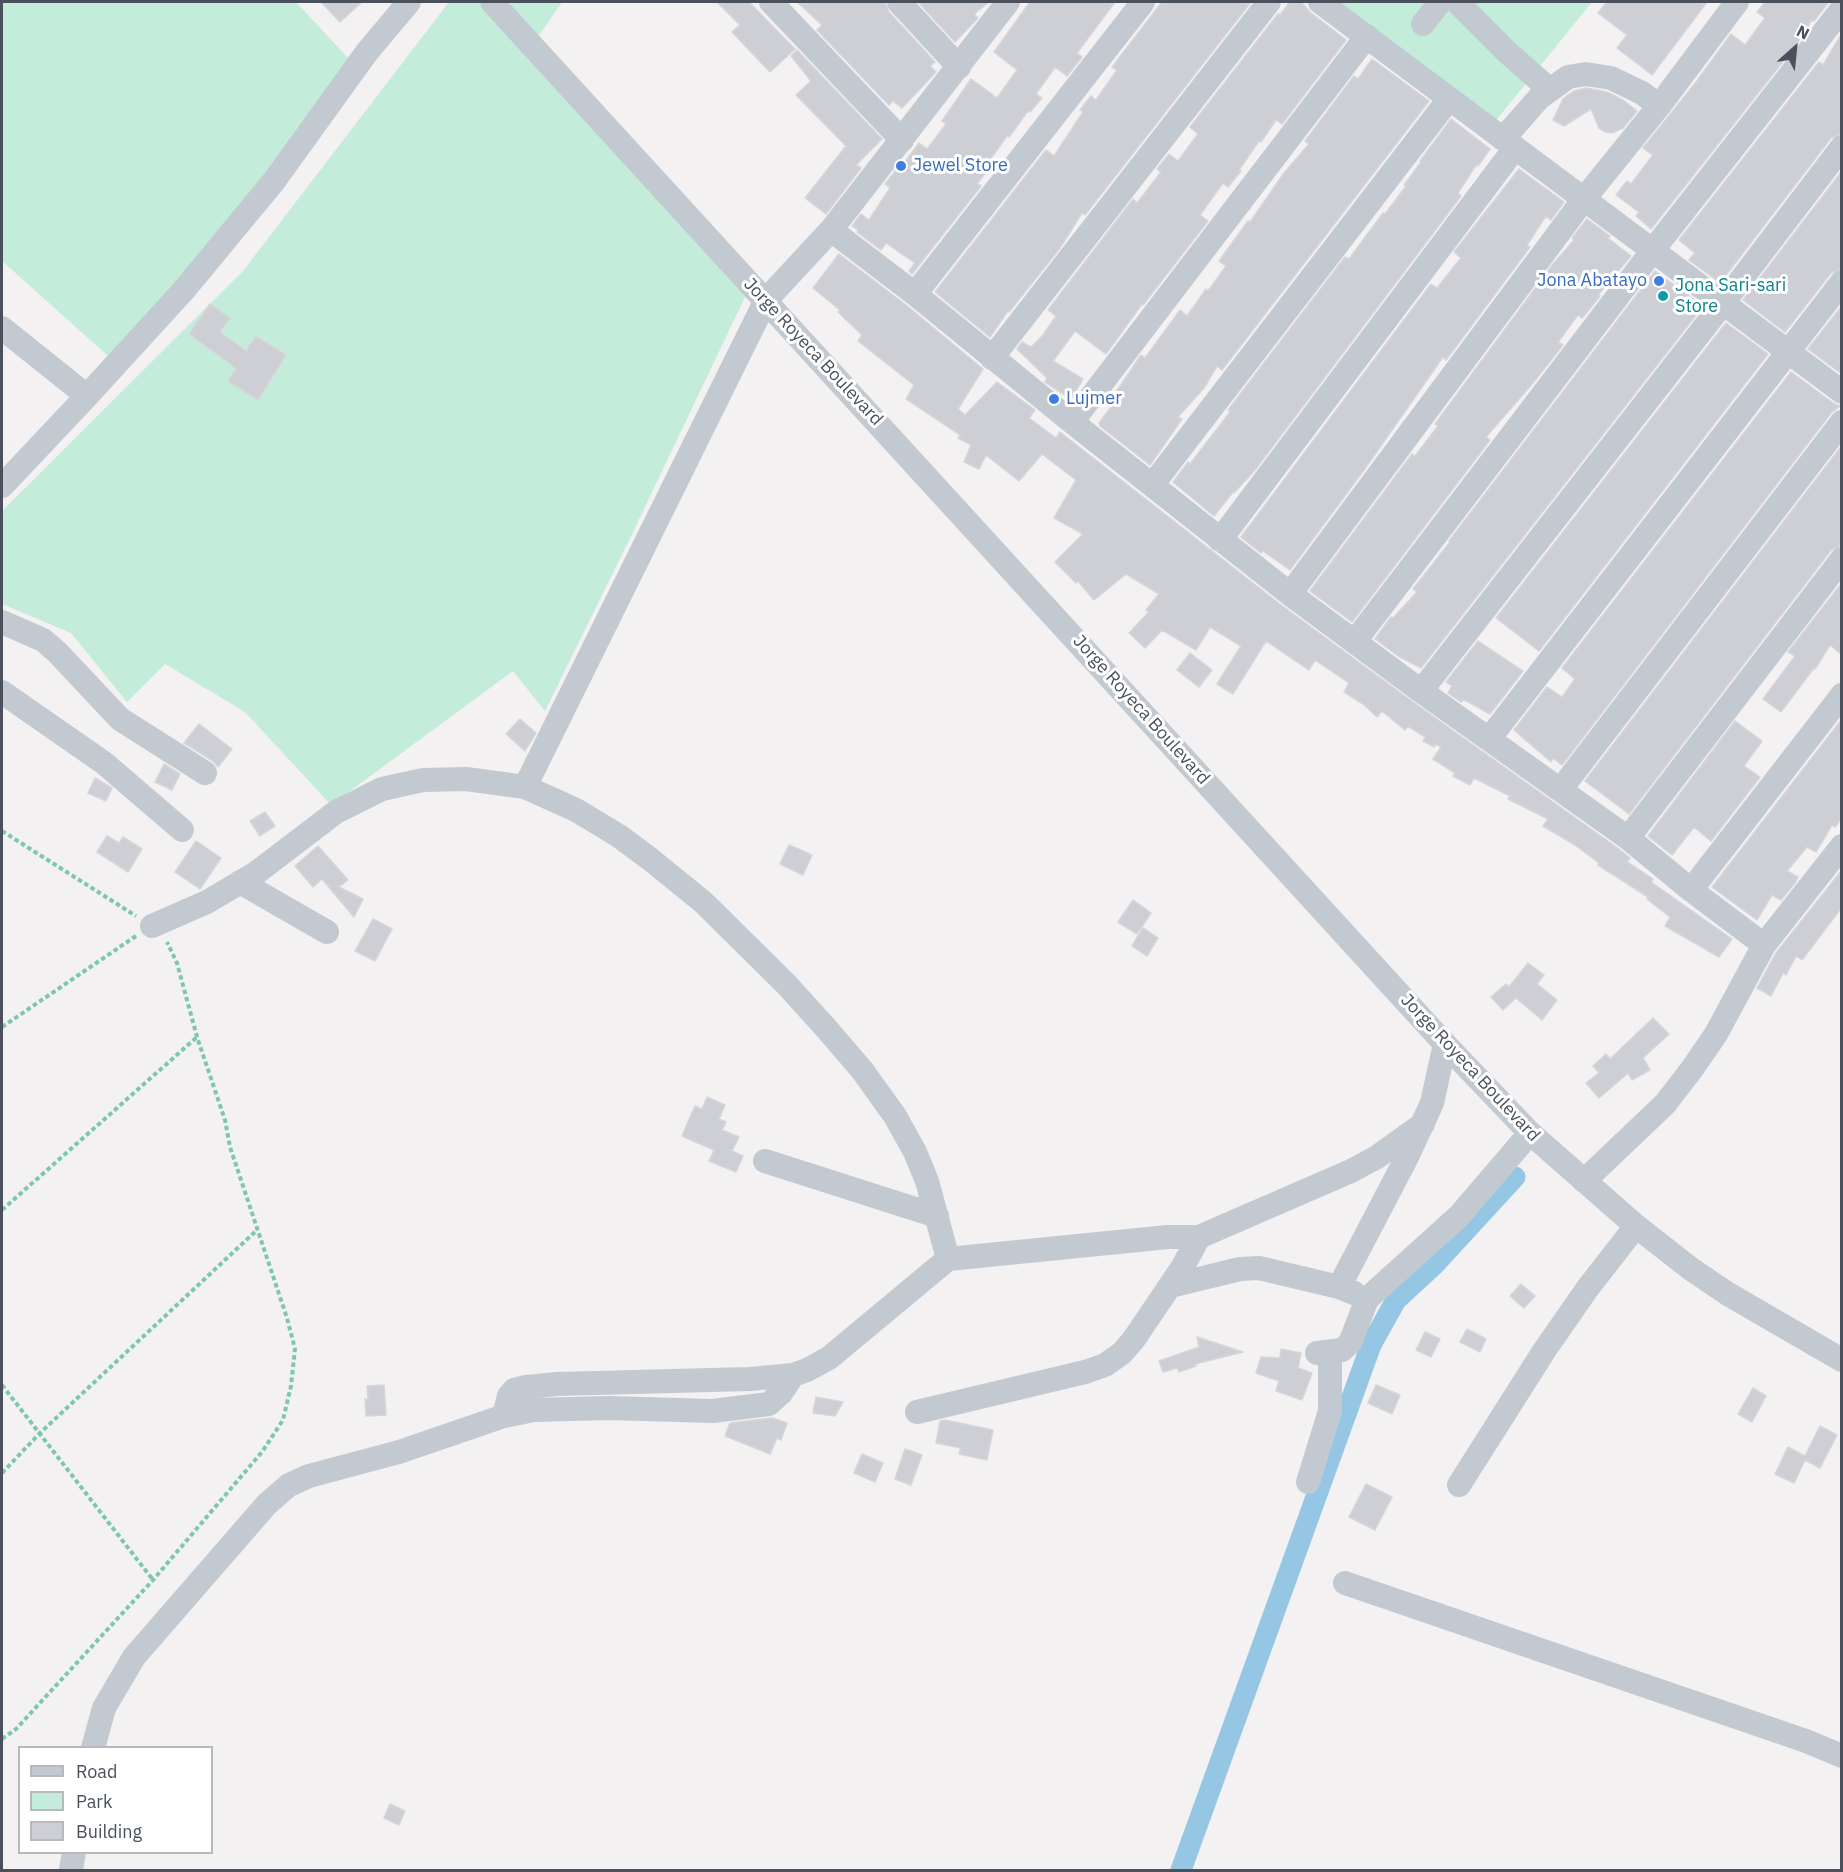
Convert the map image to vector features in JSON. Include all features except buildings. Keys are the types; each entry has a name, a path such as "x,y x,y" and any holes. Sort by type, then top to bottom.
{"street":[{"path":"2,486 183,291 274,181 367,52 409,2"},
{"name":"Jorge Royeca Boulevard","path":"492,2 1445,1044 1539,1141 1636,1226 1690,1269 1728,1294 1842,1360"},
{"path":"771,2 902,140"},
{"path":"899,2 959,67"},
{"path":"525,787 766,300 831,230 1008,2"},
{"path":"915,294 1143,2"},
{"path":"992,358 1269,2"},
{"path":"1320,2 1842,392"},
{"path":"1422,24 1440,2"},
{"path":"1457,2 1507,52 1549,89"},
{"path":"1290,594 1584,199 1659,106 1737,2"},
{"path":"1355,641 1653,250 1842,9"},
{"path":"1072,422 1367,36"},
{"path":"1220,540 1549,89 1568,78 1586,74 1611,78 1642,93 1659,106"},
{"path":"1153,484 1449,99"},
{"path":"1421,691 1842,147"},
{"path":"831,230 915,294 992,358 1290,594 1421,691 1628,838 1691,890 1764,945"},
{"path":"1489,739 1842,282"},
{"path":"2,328 87,396"},
{"path":"1561,789 1842,422"},
{"path":"1628,838 1842,559"},
{"path":"2,622 43,640 120,719 205,773"},
{"path":"2,692 104,763 182,830"},
{"path":"1691,890 1842,694"},
{"path":"152,926 207,902 256,873 336,812 382,789 423,780 466,779 525,787 576,810 619,836 650,859 703,902 786,984 862,1070 895,1116 915,1152 927,1181 948,1259"},
{"path":"1576,1174 1665,1104 1716,1034 1764,945 1842,846"},
{"path":"240,882 327,932"},
{"path":"1339,1287 1422,1124 1437,1085 1445,1044"},
{"path":"94,1746 104,1708 134,1657 267,1504 289,1485 309,1476 399,1452 504,1416 508,1396 514,1390 526,1387 556,1384 750,1379 793,1375 829,1358 948,1259 1168,1237 1198,1237 1351,1171 1377,1157 1422,1124"},
{"path":"1308,1482 1330,1411 1323,1353 1342,1350 1350,1343 1367,1299 1539,1141"},
{"path":"765,1161 937,1216"},
{"path":"1459,1485 1556,1333 1636,1226"},
{"path":"917,1412 1085,1372 1105,1365 1122,1353 1134,1339 1170,1286 1198,1237"},
{"path":"1170,1286 1240,1269 1259,1268 1339,1287 1367,1299"},
{"path":"1345,1583 1806,1741 1842,1756"},
{"path":"71,1870 74,1854"}],"path":[{"path":"2,831 152,926 168,942 177,963 197,1036 213,1080 230,1147 295,1349 291,1386 283,1420 262,1452 153,1580 16,1729 2,1739"},
{"path":"2,1028 152,926"},
{"path":"2,1210 197,1036"},
{"path":"2,1473 39,1434 257,1230"},
{"path":"2,1385 153,1580"}],"green space":[{"path":"2,2 296,2 364,75 117,364 2,261"},
{"path":"449,2 481,2 746,295 545,711 513,671 331,805 245,712 165,664 127,702 71,633 2,604 2,511 243,271"},
{"path":"506,2 562,2 538,37"},
{"path":"1337,2 1592,2 1493,124"}],"waterway":[{"path":"1181,1870 1371,1345 1396,1300 1435,1264 1515,1177"}],"place":[{"name":"Jewel Store","path":"901,166"},
{"name":"Jona Abatayo","path":"1659,281"},
{"name":"Jona Sari-sari Store","path":"1663,296"},
{"name":"Lujmer","path":"1054,399"}]}
